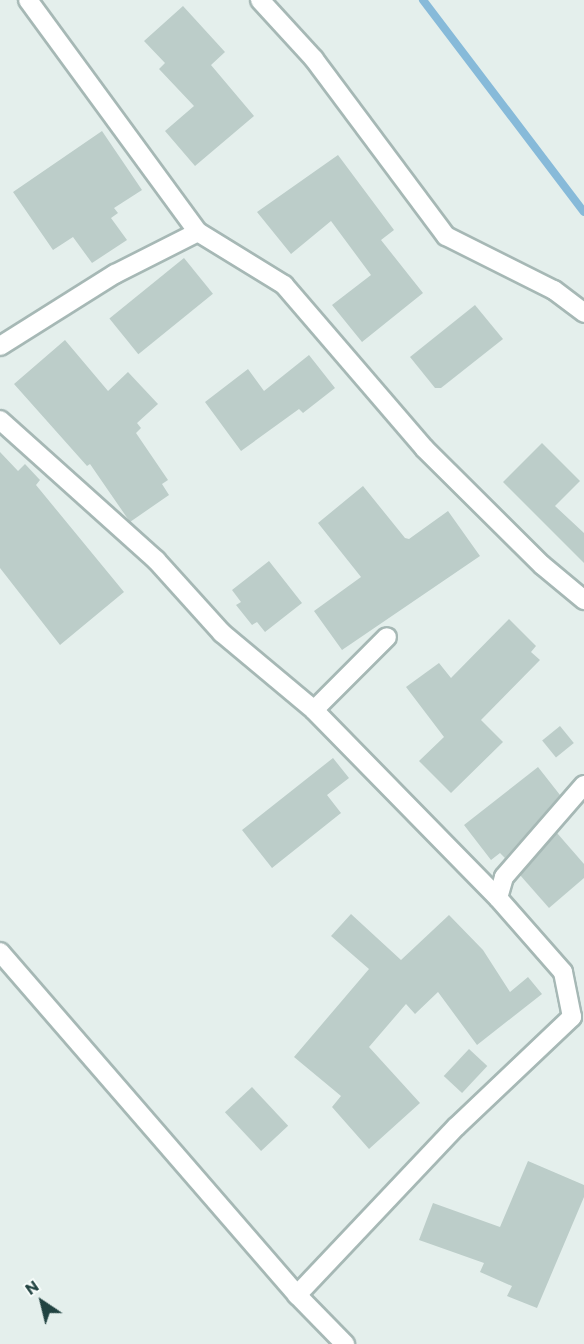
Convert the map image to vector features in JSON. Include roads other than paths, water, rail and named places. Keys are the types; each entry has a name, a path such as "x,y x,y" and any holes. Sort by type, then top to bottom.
{"street":[{"path":"28,0 198,232 284,285 424,448 542,566 584,600"},
{"path":"260,0 314,59 446,236 554,290 584,313"},
{"path":"0,346 115,273 198,232"},
{"path":"0,420 156,560 222,633 314,710 498,898 563,972 572,1017 456,1127 297,1295"},
{"path":"314,710 387,638"},
{"path":"498,898 504,877 584,785"},
{"path":"0,952 297,1295 345,1344"}],"waterway":[{"path":"423,0 584,212"}]}
